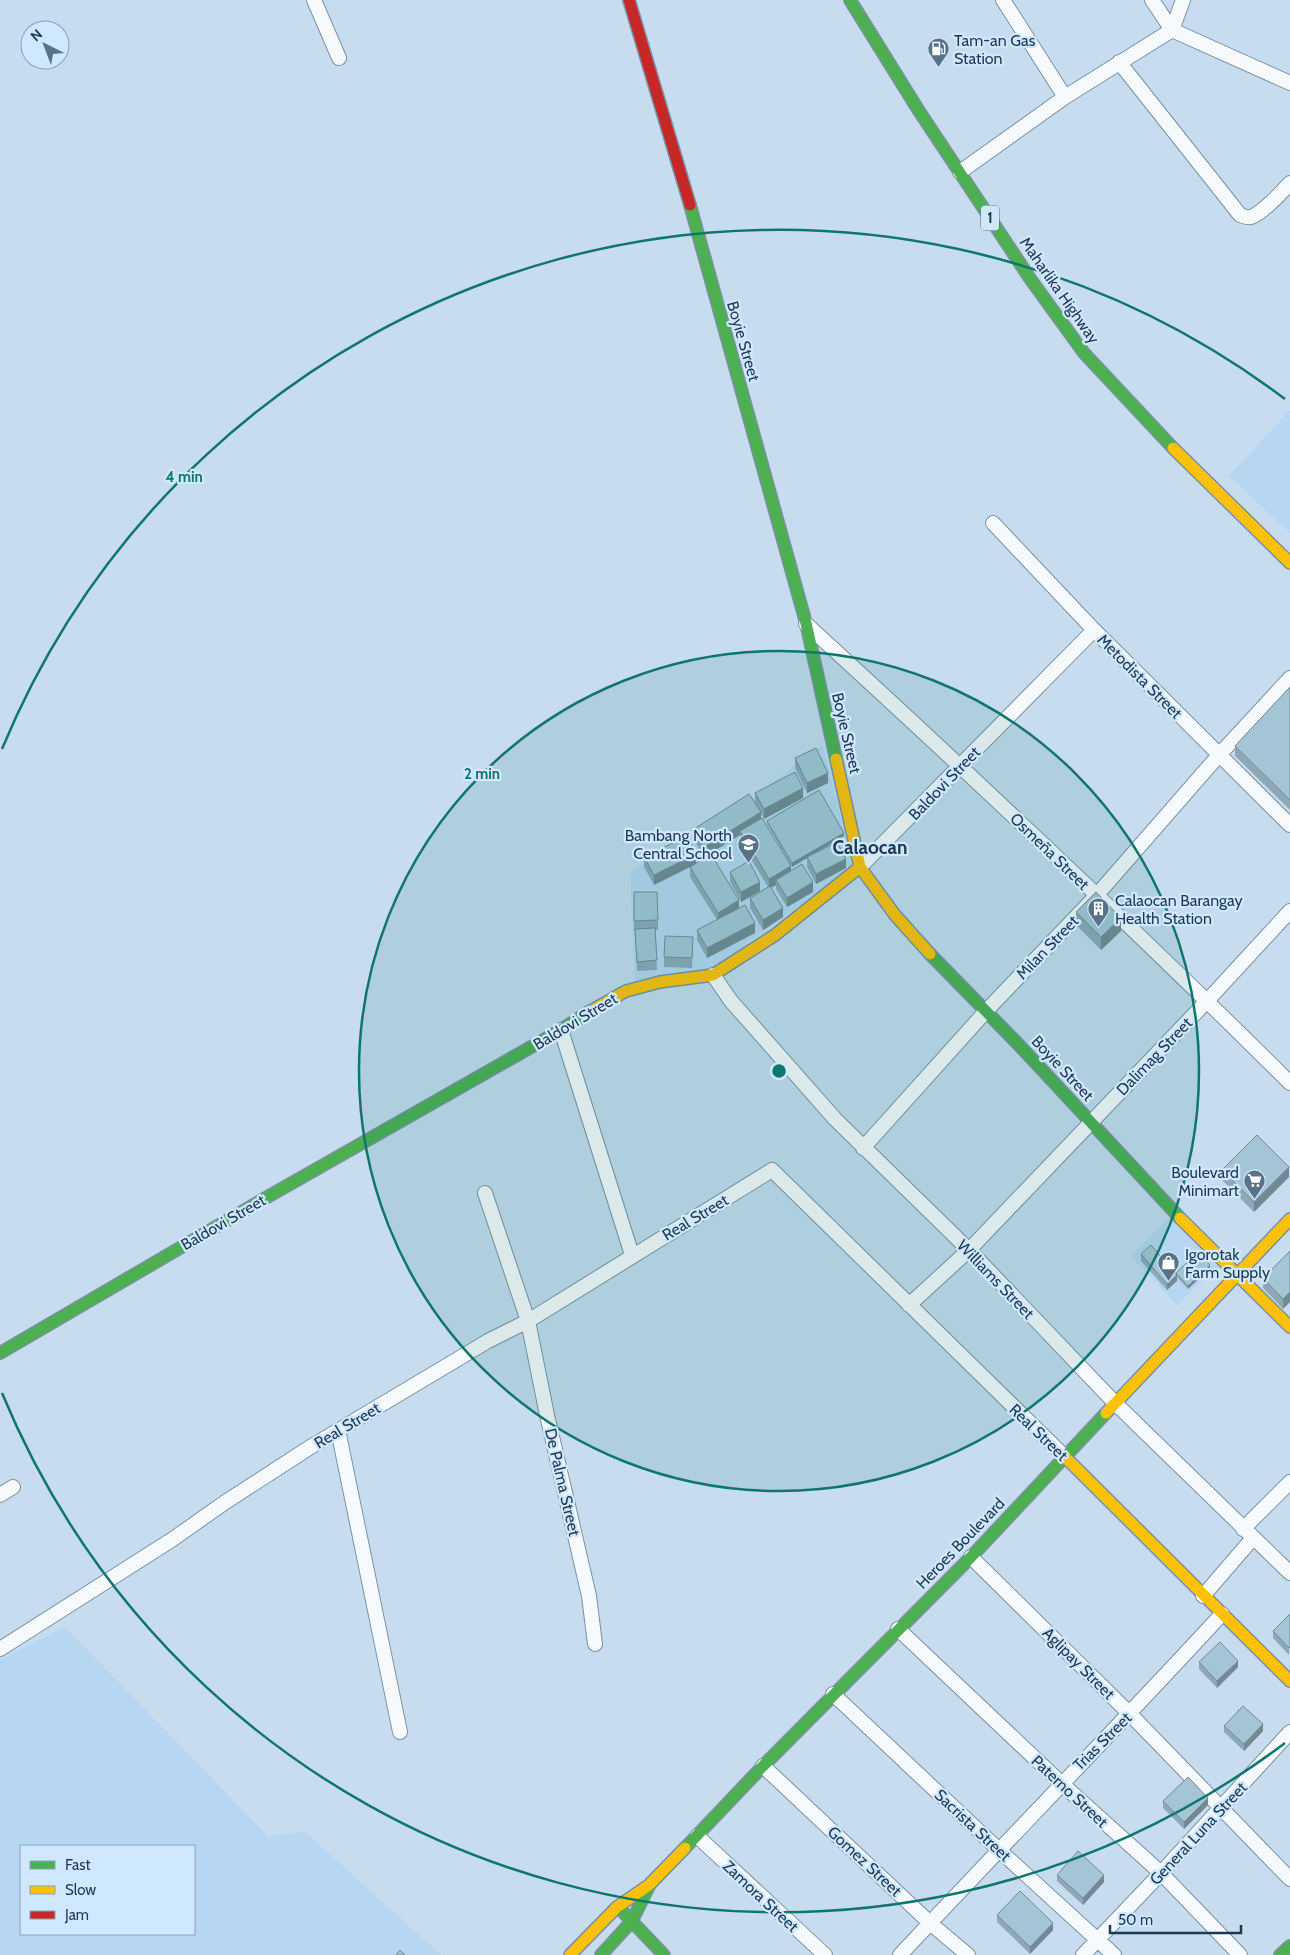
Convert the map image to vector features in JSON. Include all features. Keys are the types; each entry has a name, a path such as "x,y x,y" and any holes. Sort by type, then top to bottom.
{"street":[{"path":"314,0 339,58"},
{"name":"Boyie Street","path":"629,0 681,174 806,623 860,867 896,917 987,1010 1234,1275 1290,1327"},
{"name":"Maharlika Highway","path":"850,0 1031,280 1084,353 1148,423 1290,563"},
{"path":"1003,0 1065,97"},
{"path":"1152,0 1172,30 1290,83"},
{"path":"960,172 1065,97 1172,30 1183,0"},
{"path":"1119,62 1240,214 1252,217 1290,183"},
{"name":"Metodista Street","path":"993,523 1094,630 1290,825"},
{"name":"Osmeña Street","path":"806,623 961,765 1290,1083"},
{"name":"Baldovi Street","path":"0,1353 262,1200 561,1030 598,1006 626,991 660,982 713,975 775,935 860,867 1094,630"},
{"name":"Milan Street","path":"863,1148 987,1010 1096,896 1219,755 1290,678"},
{"name":"Dalimag Street","path":"909,1305 969,1250 1207,1001 1290,911"},
{"name":"Williams Street","path":"713,975 731,1001 834,1118 969,1250 1116,1403 1290,1573"},
{"path":"561,1030 632,1255"},
{"name":"Real Street","path":"0,1649 338,1430 488,1341 528,1321 772,1170 1290,1681"},
{"name":"De Palma Street","path":"485,1193 528,1321 547,1415 589,1596 595,1644"},
{"name":"Heroes Boulevard","path":"570,1955 617,1907 650,1885 762,1766 971,1557 1234,1275 1290,1219"},
{"path":"338,1430 400,1732"},
{"path":"1203,1596 1248,1534 1290,1482"},
{"path":"0,1496 13,1487"},
{"name":"Aglipay Street","path":"971,1557 1130,1714 1290,1879"},
{"name":"Trias Street","path":"900,1955 1061,1783 1130,1714 1222,1614"},
{"name":"Paterno Street","path":"898,1629 1061,1783 1161,1873 1240,1955"},
{"name":"Sacrista Street","path":"833,1694 998,1850 1114,1955"},
{"name":"General Luna Street","path":"1083,1955 1221,1809 1290,1732"},
{"name":"Gomez Street","path":"762,1766 930,1923 968,1955"},
{"name":"Zamora Street","path":"697,1836 825,1955"},
{"name":"Heroes Boulevard","path":"601,1955 632,1921 650,1885"},
{"path":"617,1907 664,1955"},
{"path":"1280,1955 1290,1946"}],"shaded area":[{"path":"1290,410 1290,533 1229,476"},
{"name":"Bambang North Central School","path":"822,745 854,866 711,969 635,983 630,874 646,861 744,804"},
{"path":"1170,1217 1218,1266 1177,1305 1130,1256"},
{"path":"65,1627 268,1836 305,1832 441,1955 0,1955 0,1660"}],"building":[{"path":"1290,687 1290,800 1235,746"},
{"path":"816,748 828,773 807,783 795,758"},
{"path":"795,772 803,788 764,809 755,793"},
{"path":"819,790 844,833 792,863 767,821"},
{"path":"749,794 761,812 704,847 694,829"},
{"path":"762,818 791,866 769,879 740,831"},
{"path":"687,836 696,854 654,875 644,857"},
{"path":"837,842 846,859 816,874 807,857"},
{"path":"711,854 739,900 718,913 690,867"},
{"path":"749,861 760,882 741,892 730,872"},
{"path":"802,864 813,882 787,898 776,880"},
{"path":"770,886 783,908 763,920 750,898"},
{"path":"634,892 657,892 658,920 634,921"},
{"path":"1096,892 1121,918 1101,937 1076,912"},
{"path":"745,905 755,923 707,948 697,930"},
{"path":"655,928 657,960 637,962 635,929"},
{"path":"665,936 693,937 692,958 664,957"},
{"path":"1257,1135 1289,1167 1254,1202 1222,1170"},
{"path":"1151,1245 1177,1275 1167,1284 1141,1254"},
{"path":"1290,1251 1290,1292 1283,1299 1263,1278"},
{"path":"1198,1252 1210,1265 1188,1286 1176,1273"},
{"path":"1290,1614 1290,1647 1289,1648 1273,1631"},
{"path":"1220,1642 1238,1661 1217,1681 1199,1662"},
{"path":"1243,1706 1263,1724 1244,1744 1224,1726"},
{"path":"1188,1777 1208,1798 1184,1822 1163,1801"},
{"path":"1078,1851 1104,1875 1083,1898 1057,1875"},
{"path":"1020,1891 1053,1923 1030,1947 997,1915"},
{"path":"400,1950 405,1955 396,1955"}],"traffic: fast":[{"path":"850,0 919,111 1031,280 1084,353 1173,448"},
{"path":"690,205 806,623 836,759"},
{"path":"930,954 1018,1044 1180,1218"},
{"path":"0,1353 262,1200 561,1030 587,1013"},
{"path":"685,1848 763,1766 971,1557 1106,1413"},
{"path":"601,1955 632,1921 649,1886"},
{"path":"622,1911 664,1955"},
{"path":"1280,1955 1290,1946"}],"traffic: slow":[{"path":"1173,448 1290,563"},
{"path":"836,759 860,867 895,915 930,954"},
{"path":"587,1013 626,991 660,982 713,975 775,935 860,867"},
{"path":"1180,1218 1290,1327"},
{"path":"1106,1413 1290,1219"},
{"path":"1065,1457 1290,1681"},
{"path":"570,1955 617,1907 649,1885 685,1848"}],"traffic: jam":[{"path":"629,0 690,205"}],"place":[{"name":"Tam-an Gas Station","path":"938,68"},
{"name":"Bambang North Central School","path":"748,863"},
{"name":"Calaocan Barangay Health Station","path":"1099,928"},
{"name":"Boulevard Minimart","path":"1255,1200"},
{"name":"Igorotak Farm Supply","path":"1169,1282"}],"district":[{"name":"Calaocan","path":"870,847"}]}
